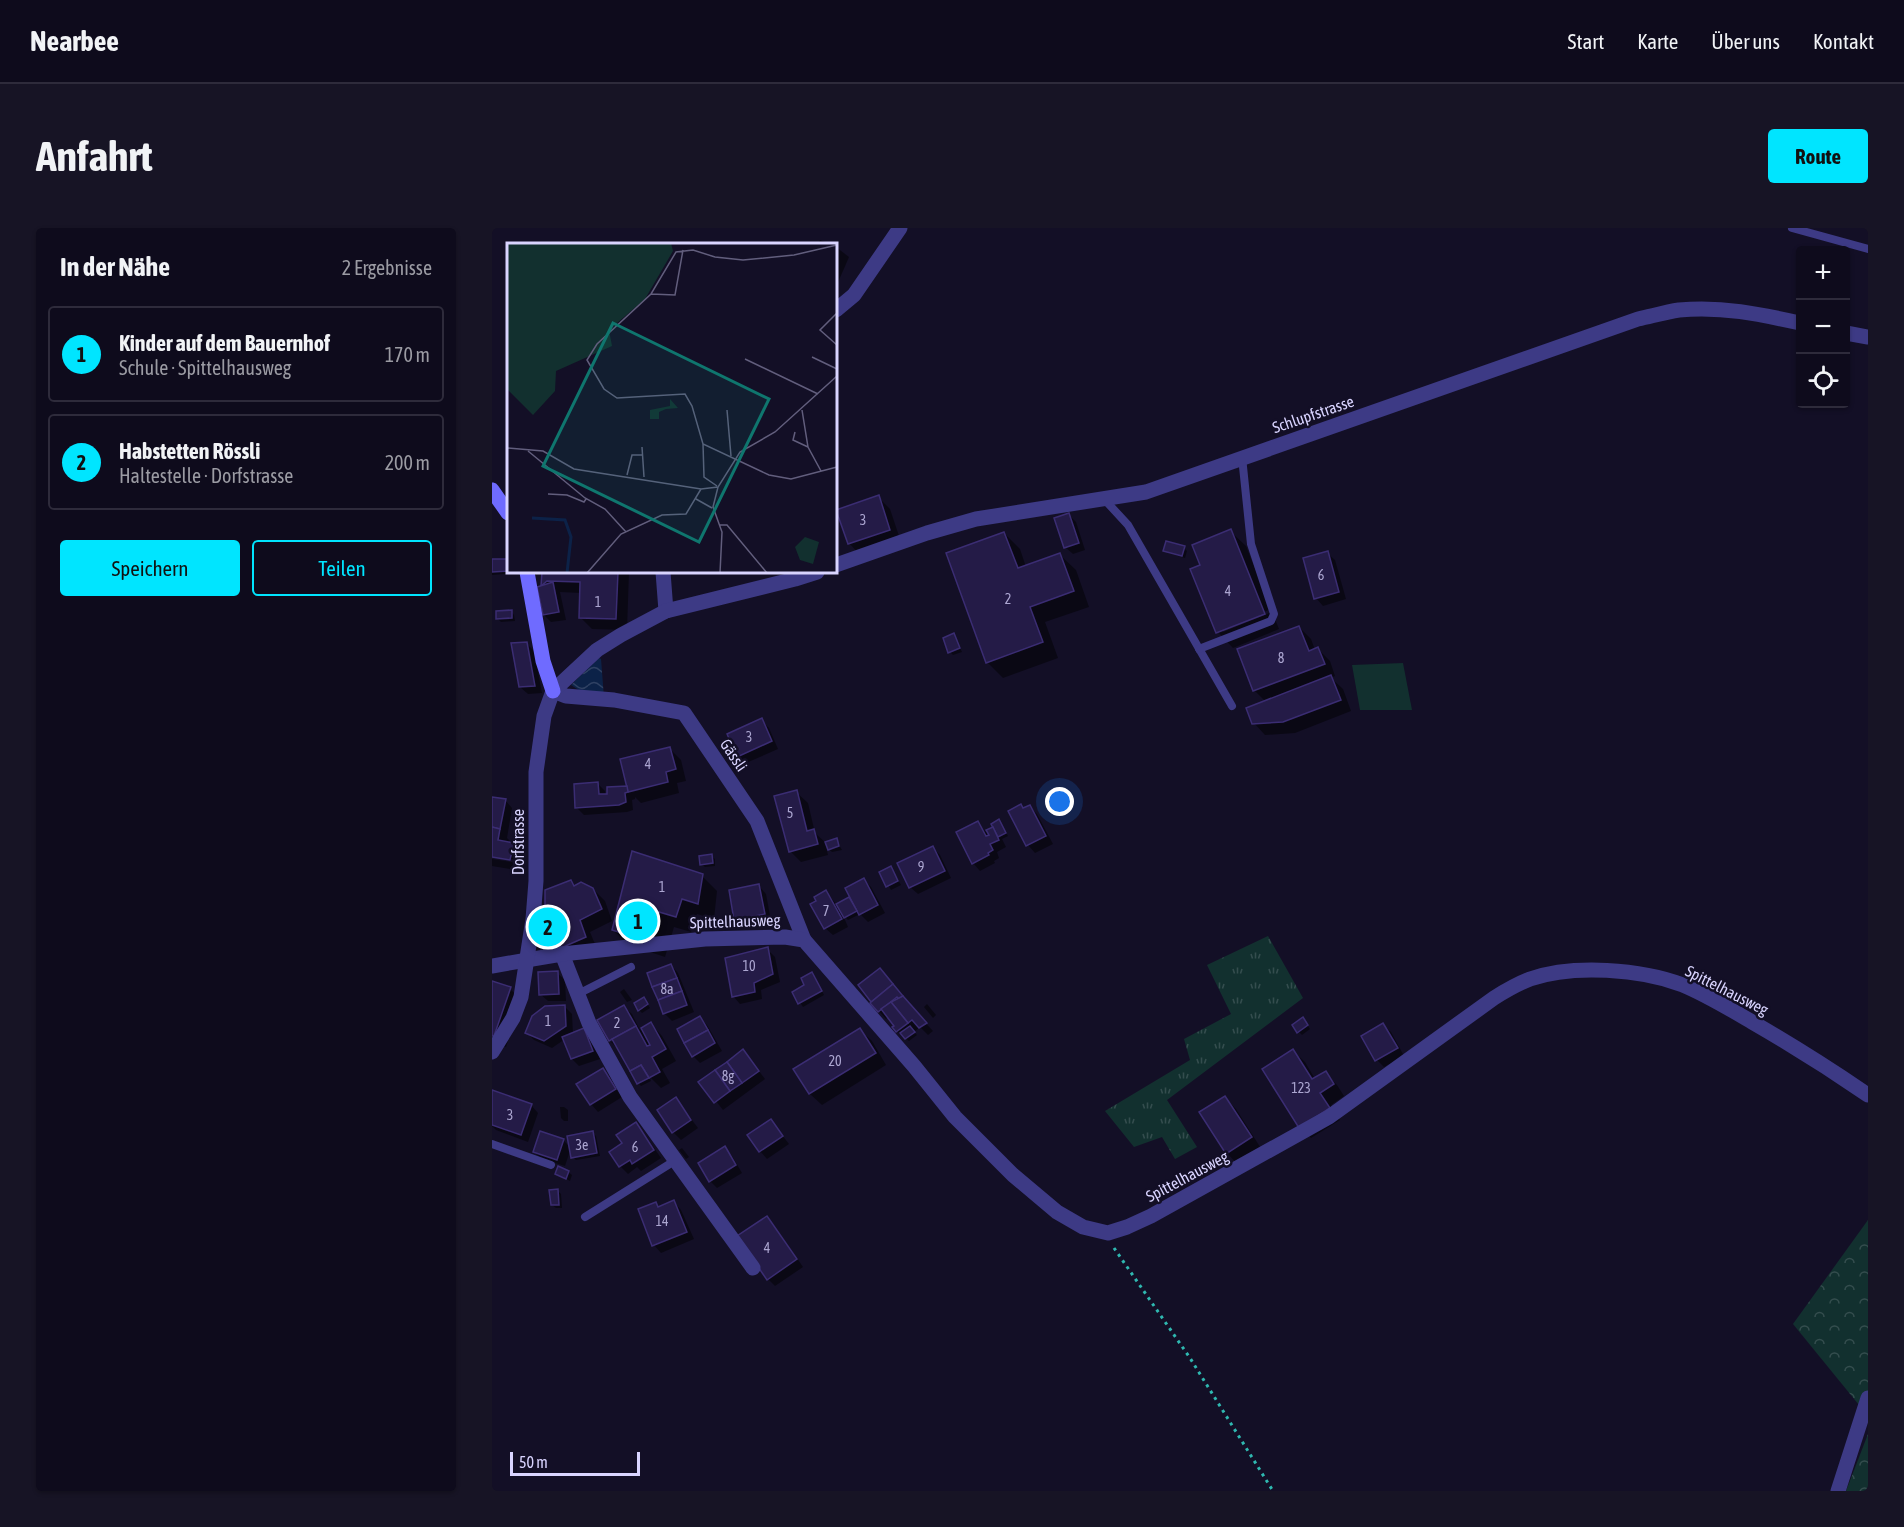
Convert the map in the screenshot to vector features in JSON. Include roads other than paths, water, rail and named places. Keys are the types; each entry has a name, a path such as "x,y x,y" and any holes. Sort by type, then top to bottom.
{"street":[{"path":"837,309 854,295 900,228"},
{"name":"Schlupfstrasse","path":"837,565 927,532 976,519 1146,492 1638,319 1677,310 1708,309 1745,311 1796,322"},
{"path":"1850,334 1868,337"},
{"path":"492,489 507,512"},
{"path":"526,573 543,661 553,691 597,650 666,611 815,573"},
{"path":"663,573 666,611"},
{"name":"Gässli","path":"553,691 566,696 614,700 684,712 757,821 804,940"},
{"name":"Dorfstrasse","path":"492,1052 513,1018 521,997 533,919 536,881 536,772 544,716 553,691"},
{"name":"Spittelhausweg","path":"526,960 705,939 785,937 804,940 891,1039 955,1118 1013,1175 1057,1212 1073,1222 1092,1230 1108,1233 1151,1216 1329,1118 1494,998 1519,984 1546,975 1578,971 1617,972 1647,976 1683,985 1720,1003 1816,1059 1868,1095"},
{"path":"562,954 589,1023 630,1097 753,1268"},
{"path":"492,966 526,960"},
{"path":"1838,1491 1868,1398"}],"lane":[{"path":"1792,228 1868,249"},
{"path":"1199,649 1271,621 1274,614 1251,544 1242,458"},
{"path":"1104,499 1128,525 1232,706"},
{"path":"578,994 632,967"},
{"path":"492,1144 551,1165"},
{"path":"585,1217 676,1160"}],"water":[{"path":"599,658 601,659 604,698 588,696 571,685"}],"place":[{"name":"Kinder auf dem Bauernhof","path":"638,921"},
{"name":"Habstetten Rössli","path":"548,927"}]}
